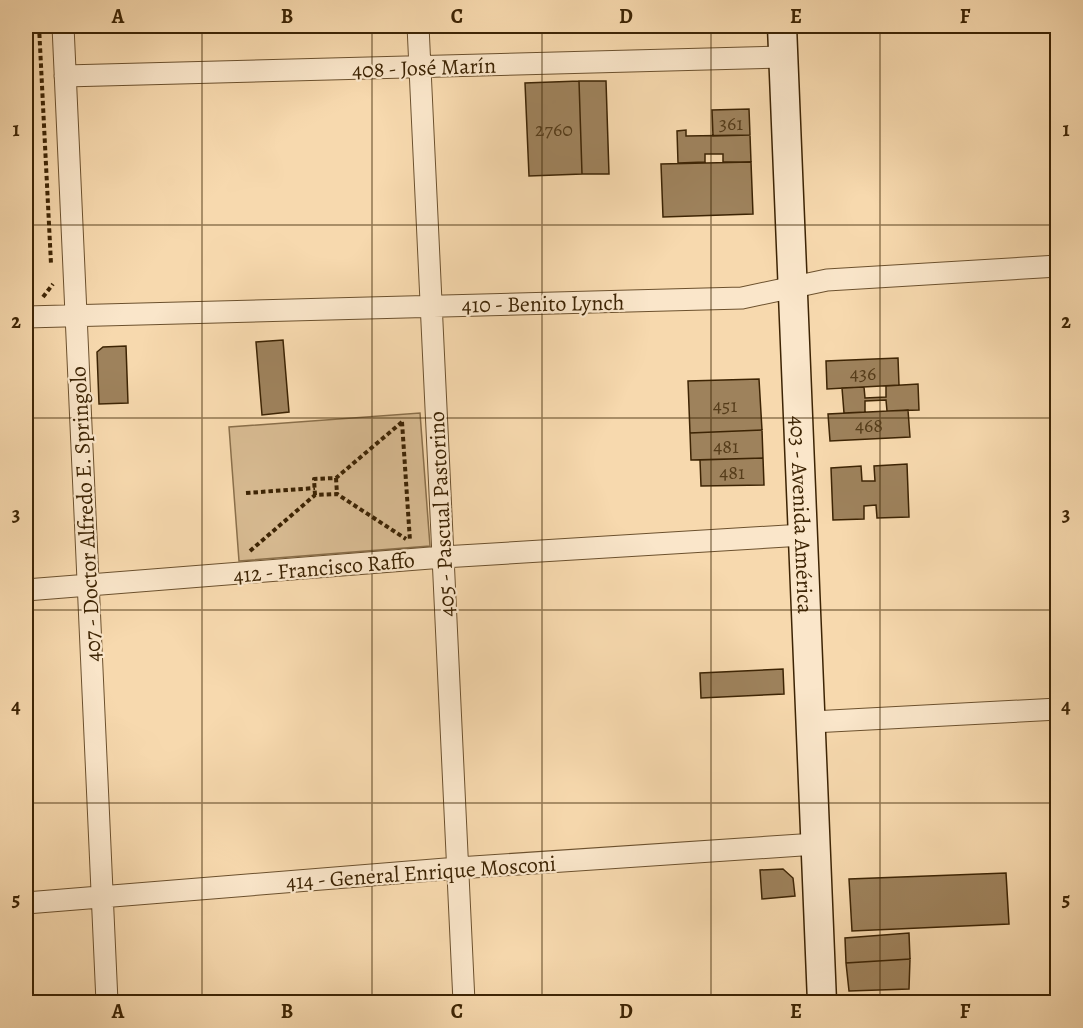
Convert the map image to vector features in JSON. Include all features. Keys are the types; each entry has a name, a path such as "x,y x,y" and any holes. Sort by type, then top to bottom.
{"main road":[{"name":"403 - Avenida América","path":"782,26 822,1002"}],"street":[{"name":"407 - Doctor Alfredo E. Springolo","path":"63,26 107,1002"},
{"name":"405 - Pascual Pastorino","path":"418,26 464,1002"},
{"name":"408 - José Marín","path":"65,76 783,57"},
{"name":"410 - Benito Lynch","path":"31,310 76,315 742,298 827,280 1058,266"},
{"name":"412 - Francisco Raffo","path":"26,590 443,557 803,535"},
{"path":"812,722 1058,710"},
{"name":"414 - General Enrique Mosconi","path":"26,903 458,868 816,844"}],"path":[{"path":"31,310 53,286 44,171 39,26"},
{"path":"249,552 315,495 337,494 410,541 402,422 336,478 314,479 315,495"},
{"path":"336,478 337,494"},
{"path":"246,493 315,488"}],"shaded area":[{"path":"420,413 430,546 239,561 229,427"}],"building":[{"path":"668,26 741,26 741,28 669,31"},
{"path":"579,81 606,81 609,174 582,174"},
{"path":"579,81 582,174 529,176 525,83"},
{"path":"749,109 750,135 713,136 712,110"},
{"path":"686,130 686,136 750,135 751,162 723,162 723,154 705,154 705,162 678,163 677,131"},
{"path":"751,162 753,214 663,217 661,164"},
{"path":"283,340 289,412 262,415 256,342"},
{"path":"126,346 128,403 99,404 97,352 103,347"},
{"path":"898,358 899,385 827,389 826,361"},
{"path":"759,379 762,430 690,433 688,381"},
{"path":"918,384 919,410 887,411 886,400 865,401 865,412 844,413 842,388 864,387 865,398 886,397 886,386"},
{"path":"908,410 910,437 830,441 828,414"},
{"path":"762,430 763,458 691,460 690,433"},
{"path":"763,458 764,485 701,486 700,460"},
{"path":"907,464 909,517 877,518 876,505 864,506 864,519 833,520 831,468 861,466 862,481 875,481 874,466"},
{"path":"783,669 784,694 701,698 700,673"},
{"path":"783,869 793,878 795,896 762,899 760,870"},
{"path":"1006,873 1009,924 852,931 849,879"},
{"path":"909,933 910,959 846,963 845,938"},
{"path":"910,959 909,989 849,991 846,963"}]}
